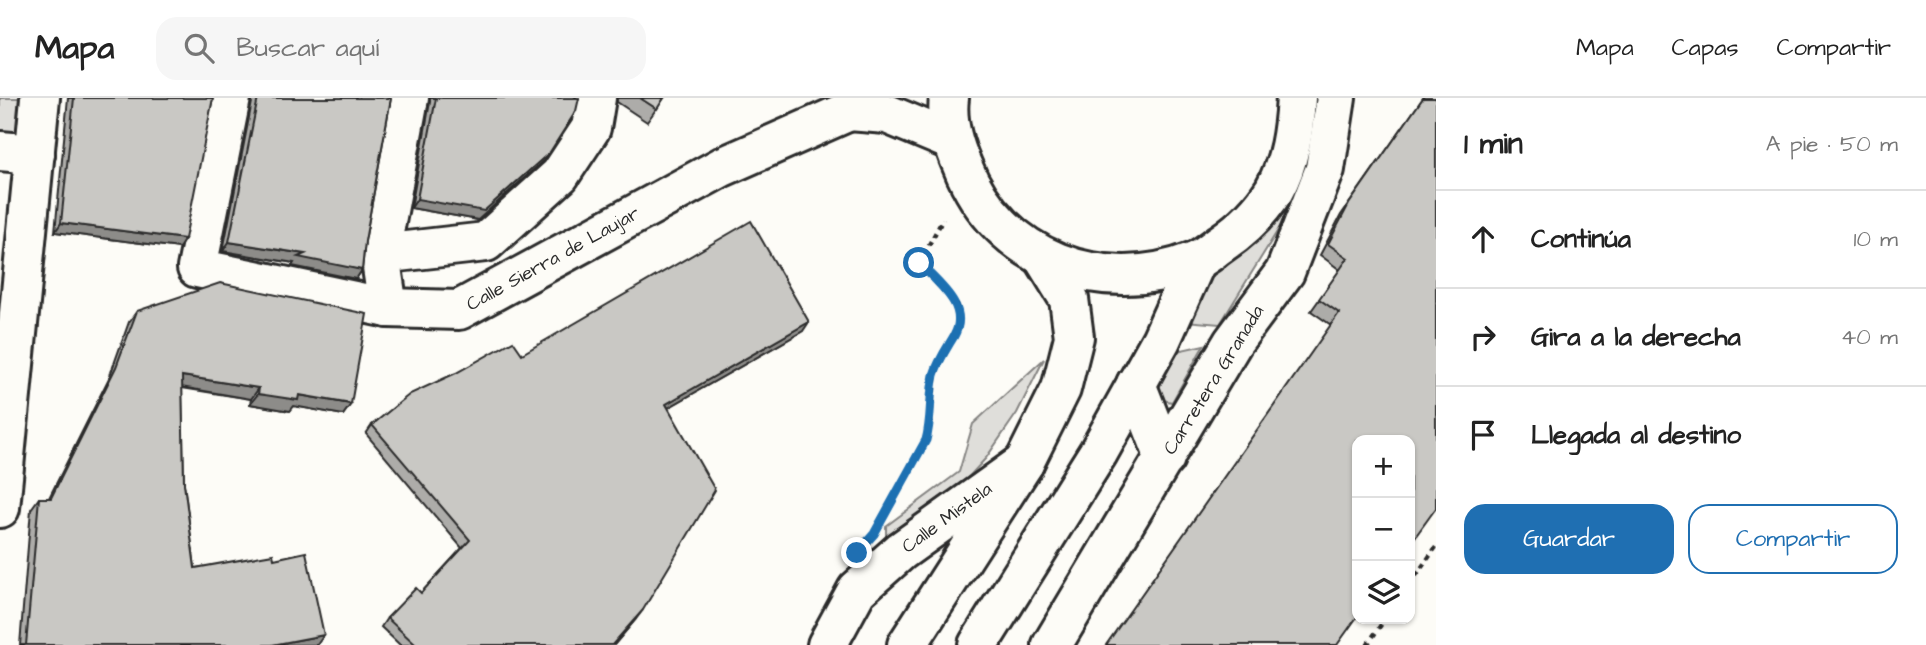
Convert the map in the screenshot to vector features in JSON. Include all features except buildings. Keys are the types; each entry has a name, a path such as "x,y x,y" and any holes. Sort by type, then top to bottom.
{"street":[{"path":"0,508 18,153 40,98"},
{"name":"Calle Sierra de Laujar","path":"231,98 197,268 388,308 459,310 722,167 858,105 952,141"},
{"path":"388,308 380,254 409,98"},
{"path":"380,254 486,242 560,175 591,128 596,98"},
{"path":"949,98 952,141 971,188 1002,228 1042,257 1093,274 1146,275 1197,260 1240,231 1273,190 1293,142 1296,98"},
{"name":"Carretera Granada","path":"1052,645 1233,342 1285,272 1325,169 1336,98"},
{"path":"907,645 1024,463 1061,389 1074,337 1069,299 1042,257"},
{"path":"978,645 1098,453 1161,340 1197,260"},
{"path":"1136,384 1165,457"},
{"name":"Calle Mistela","path":"827,645 857,590 901,551 1024,463"}],"path":[{"path":"887,510 926,440 935,373 959,324 957,305 919,263 942,225 944,214"},
{"path":"1415,577 1436,547"},
{"path":"1367,645 1382,624"}],"shaded area":[{"path":"0,98 24,98 21,133 0,132"},
{"path":"1309,98 1321,98 1308,166 1283,222 1220,324 1184,321"},
{"path":"1204,345 1172,402 1154,398 1177,351"},
{"path":"1044,359 1017,413 986,458 952,495 886,537 886,526 959,472 973,424"}],"route":[{"path":"857,553 874,534 926,440 935,373 959,324 957,305 919,263"}]}
